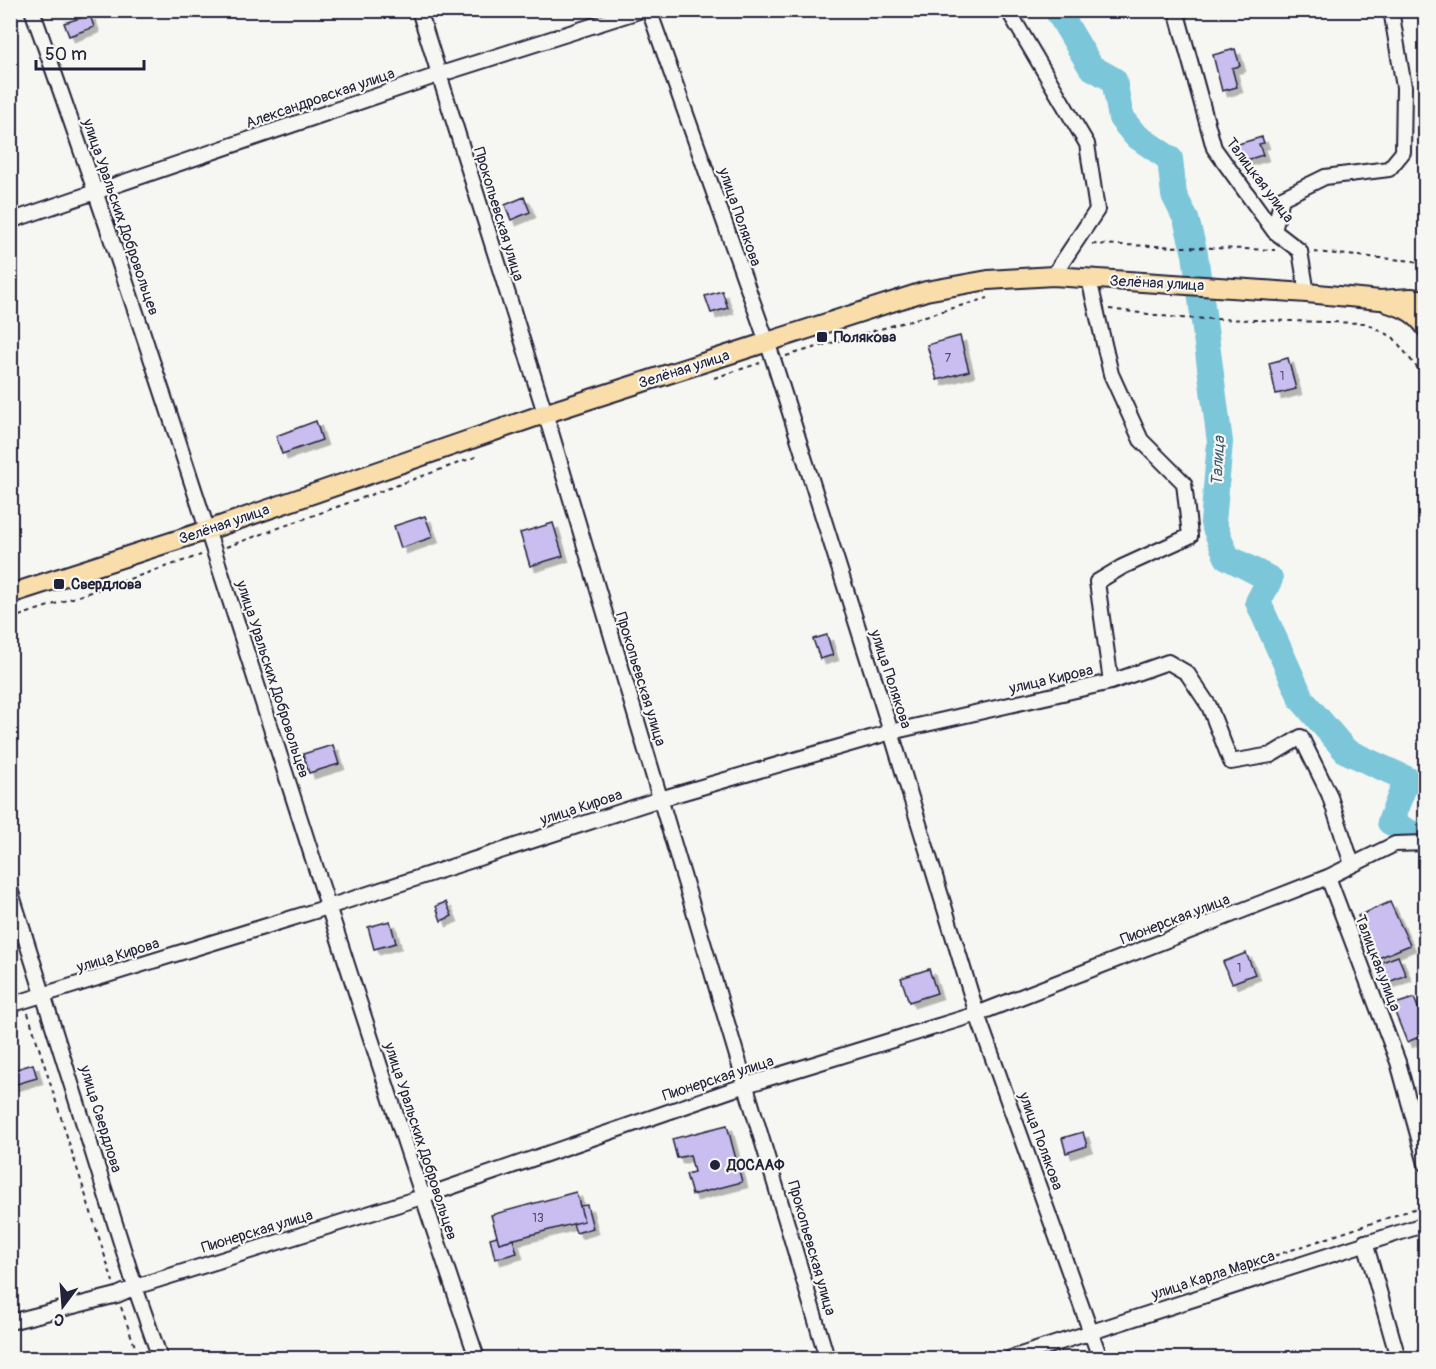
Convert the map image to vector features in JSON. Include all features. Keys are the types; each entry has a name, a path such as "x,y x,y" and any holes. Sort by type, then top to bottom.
{"main road":[{"name":"Зелёная улица","path":"10,594 208,530 544,414 926,291 988,280 1053,276 1307,292 1380,300"},
{"path":"1380,300 1411,298 1425,300"},
{"path":"1380,300 1404,308 1418,316 1425,328"}],"street":[{"name":"улица Уральских Добровольцев","path":"32,10 96,191 208,530 422,1197 477,1359"},
{"name":"Прокопьевская улица","path":"419,10 544,414 827,1359"},
{"name":"Александровская улица","path":"10,221 438,75 642,10"},
{"name":"улица Полякова","path":"649,10 772,359 891,732 977,1014 1100,1359"},
{"path":"1008,10 1087,144 1097,210 1053,276"},
{"name":"Талицкая улица","path":"1176,10 1214,148 1274,231 1300,251"},
{"path":"1274,231 1282,198 1325,177 1389,169 1403,152 1404,87 1391,10"},
{"path":"1300,251 1307,292"},
{"path":"1089,279 1110,375 1141,440 1184,483 1190,536 1122,567 1097,582 1111,682"},
{"name":"улица Кирова","path":"17,1003 328,907 660,799 891,732 1111,682 1168,662 1187,672 1209,705 1231,762 1271,755 1302,737 1329,794 1352,864"},
{"name":"Пионерская улица","path":"10,1322 117,1295 135,1287 422,1197 746,1085 977,1014 1328,877 1395,844 1425,843"},
{"name":"Талицкая улица","path":"1328,877 1398,1062 1425,1164"},
{"name":"улица Свердлова","path":"10,889 135,1287 160,1359"},
{"name":"улица Карла Маркса","path":"1011,1359 1091,1331 1425,1224"},
{"path":"1365,1242 1398,1359"}],"path":[{"path":"1073,244 1139,244 1300,251 1414,261 1425,268"},
{"path":"706,380 988,298"},
{"path":"1103,308 1179,318 1365,323 1393,337 1425,379"},
{"path":"10,619 214,551 483,454"},
{"path":"10,962 17,1003 139,1359"}],"building":[{"path":"90,15 94,27 69,36 64,23"},
{"path":"1235,49 1240,66 1232,68 1237,87 1222,91 1213,55"},
{"path":"1262,137 1264,143 1259,144 1263,155 1243,161 1238,144"},
{"path":"524,197 530,212 511,220 505,205"},
{"path":"722,291 728,308 711,313 705,296"},
{"path":"960,336 969,371 937,380 927,345"},
{"path":"1288,358 1296,389 1276,394 1269,363"},
{"path":"316,421 322,440 282,454 276,436"},
{"path":"425,516 433,537 401,548 394,526"},
{"path":"553,523 563,556 530,566 520,533"},
{"path":"827,635 833,655 820,659 813,639"},
{"path":"333,745 339,764 309,773 303,754"},
{"path":"446,902 452,916 441,921 436,906"},
{"path":"1390,902 1410,945 1376,959 1358,916"},
{"path":"390,921 396,943 374,949 368,927"},
{"path":"1246,953 1255,974 1232,983 1223,962"},
{"path":"1398,956 1406,975 1384,984 1377,964"},
{"path":"929,969 937,993 909,1002 901,978"},
{"path":"1414,998 1426,1026 1426,1034 1407,1042 1392,1005"},
{"path":"33,1064 37,1078 13,1085 10,1071"},
{"name":"ДОСААФ","path":"727,1125 742,1182 692,1195 686,1174 694,1172 690,1155 677,1158 672,1139"},
{"path":"1083,1132 1087,1146 1066,1153 1062,1138"},
{"path":"576,1192 584,1221 499,1243 491,1215"},
{"path":"587,1205 593,1228 576,1233 573,1224 584,1221 580,1206"},
{"path":"497,1236 499,1243 513,1239 517,1253 495,1259 490,1238"}],"waterway":[{"name":"Талица","path":"1057,10 1091,67 1114,80 1121,118 1135,135 1170,159 1174,195 1186,219 1195,254 1220,442 1213,523 1227,557 1270,579 1258,602 1302,700 1346,751 1407,779 1390,822 1426,841"}],"place":[{"name":"Полякова","path":"822,337"},
{"name":"Свердлова","path":"59,584"},
{"name":"ДОСААФ","path":"715,1165"}]}
